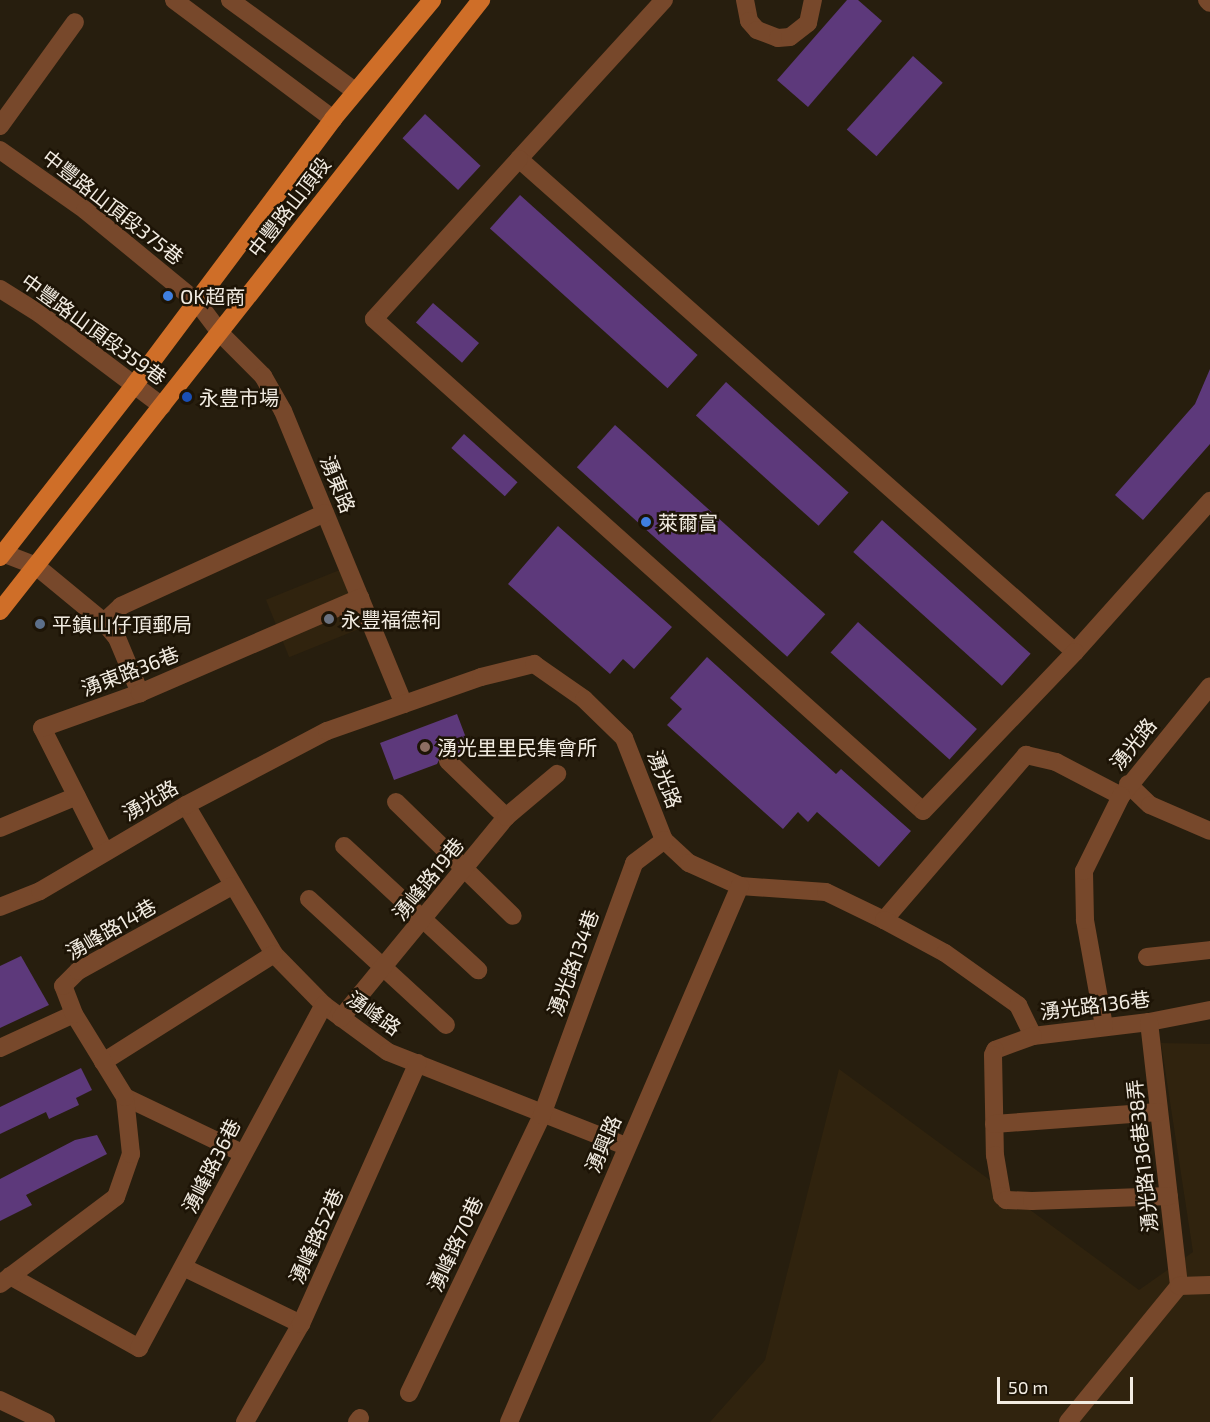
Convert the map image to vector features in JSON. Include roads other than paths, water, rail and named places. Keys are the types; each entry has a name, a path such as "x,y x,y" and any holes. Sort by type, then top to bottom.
{"main road":[{"name":"中豐路山頂段","path":"0,611 480,0"},
{"name":"中豐路山頂段","path":"1,554 135,384 333,118 427,2"}],"street":[{"path":"174,0 333,118"},
{"path":"230,0 355,91"},
{"path":"664,0 374,319 923,811 1075,652 1210,501"},
{"path":"745,0 750,21 757,30 778,38 790,37 808,23 813,0"},
{"path":"1207,0 1210,3"},
{"path":"0,126 75,22"},
{"name":"中豐路山頂段375巷","path":"0,150 85,210 196,302"},
{"path":"519,159 1075,652"},
{"name":"中豐路山頂段359巷","path":"0,289 135,384 162,406"},
{"name":"湧東路","path":"196,302 220,333 268,385 283,411 404,704"},
{"path":"104,622 121,606 325,513"},
{"path":"1,554 36,566 104,622 117,638 140,693"},
{"name":"湧東路36巷","path":"105,852 42,728 140,693 360,598"},
{"name":"湧光路","path":"0,908 40,891 186,805 327,731 404,704 534,664 584,699 624,738 664,840 689,863 740,886 826,892 884,920 1026,755 1056,762 1125,790 1210,686"},
{"path":"448,761 506,817"},
{"name":"湧峰路19巷","path":"341,1018 383,970 506,817 557,774"},
{"path":"1104,1026 1085,920 1084,871 1125,790 1150,805 1210,831"},
{"path":"0,828 77,796"},
{"path":"396,802 513,916"},
{"name":"湧峰路","path":"186,805 274,954 324,1005 388,1052 542,1115 626,1146"},
{"name":"湧光路134巷","path":"542,1115 634,863 664,840"},
{"path":"344,846 478,970"},
{"name":"湧峰路14巷","path":"125,1097 74,1014 63,986 78,971 232,886"},
{"name":"湧興路","path":"509,1422 740,886"},
{"path":"309,899 383,970 446,1024"},
{"name":"湧光路136巷","path":"884,920 945,953 1018,1005 1033,1036 1149,1022 1210,1010"},
{"path":"1147,957 1210,950"},
{"path":"103,1062 274,954"},
{"name":"湧峰路36巷","path":"5,1280 139,1348 185,1268 242,1153 324,1005"},
{"path":"0,1048 74,1014"},
{"name":"湧光路136巷38弄","path":"1149,1022 1179,1286"},
{"path":"1033,1036 995,1050 993,1055 994,1124 998,1184 1002,1196 1006,1200 1032,1201 1169,1196"},
{"name":"湧峰路52巷","path":"244,1422 301,1324 418,1063"},
{"path":"125,1097 242,1153"},
{"path":"5,1280 116,1197 131,1154 125,1097"},
{"path":"994,1124 1159,1112"},
{"name":"湧峰路70巷","path":"409,1393 542,1115"},
{"path":"185,1268 301,1324"},
{"path":"1068,1422 1179,1286 1210,1285"},
{"path":"0,1400 36,1420"}],"place":[{"name":"OK超商","path":"168,296"},
{"name":"永豊市場","path":"187,397"},
{"name":"萊爾富","path":"646,522"},
{"name":"永豐福德祠","path":"329,619"},
{"name":"平鎮山仔頂郵局","path":"40,624"},
{"name":"湧光里里民集會所","path":"425,747"}]}
